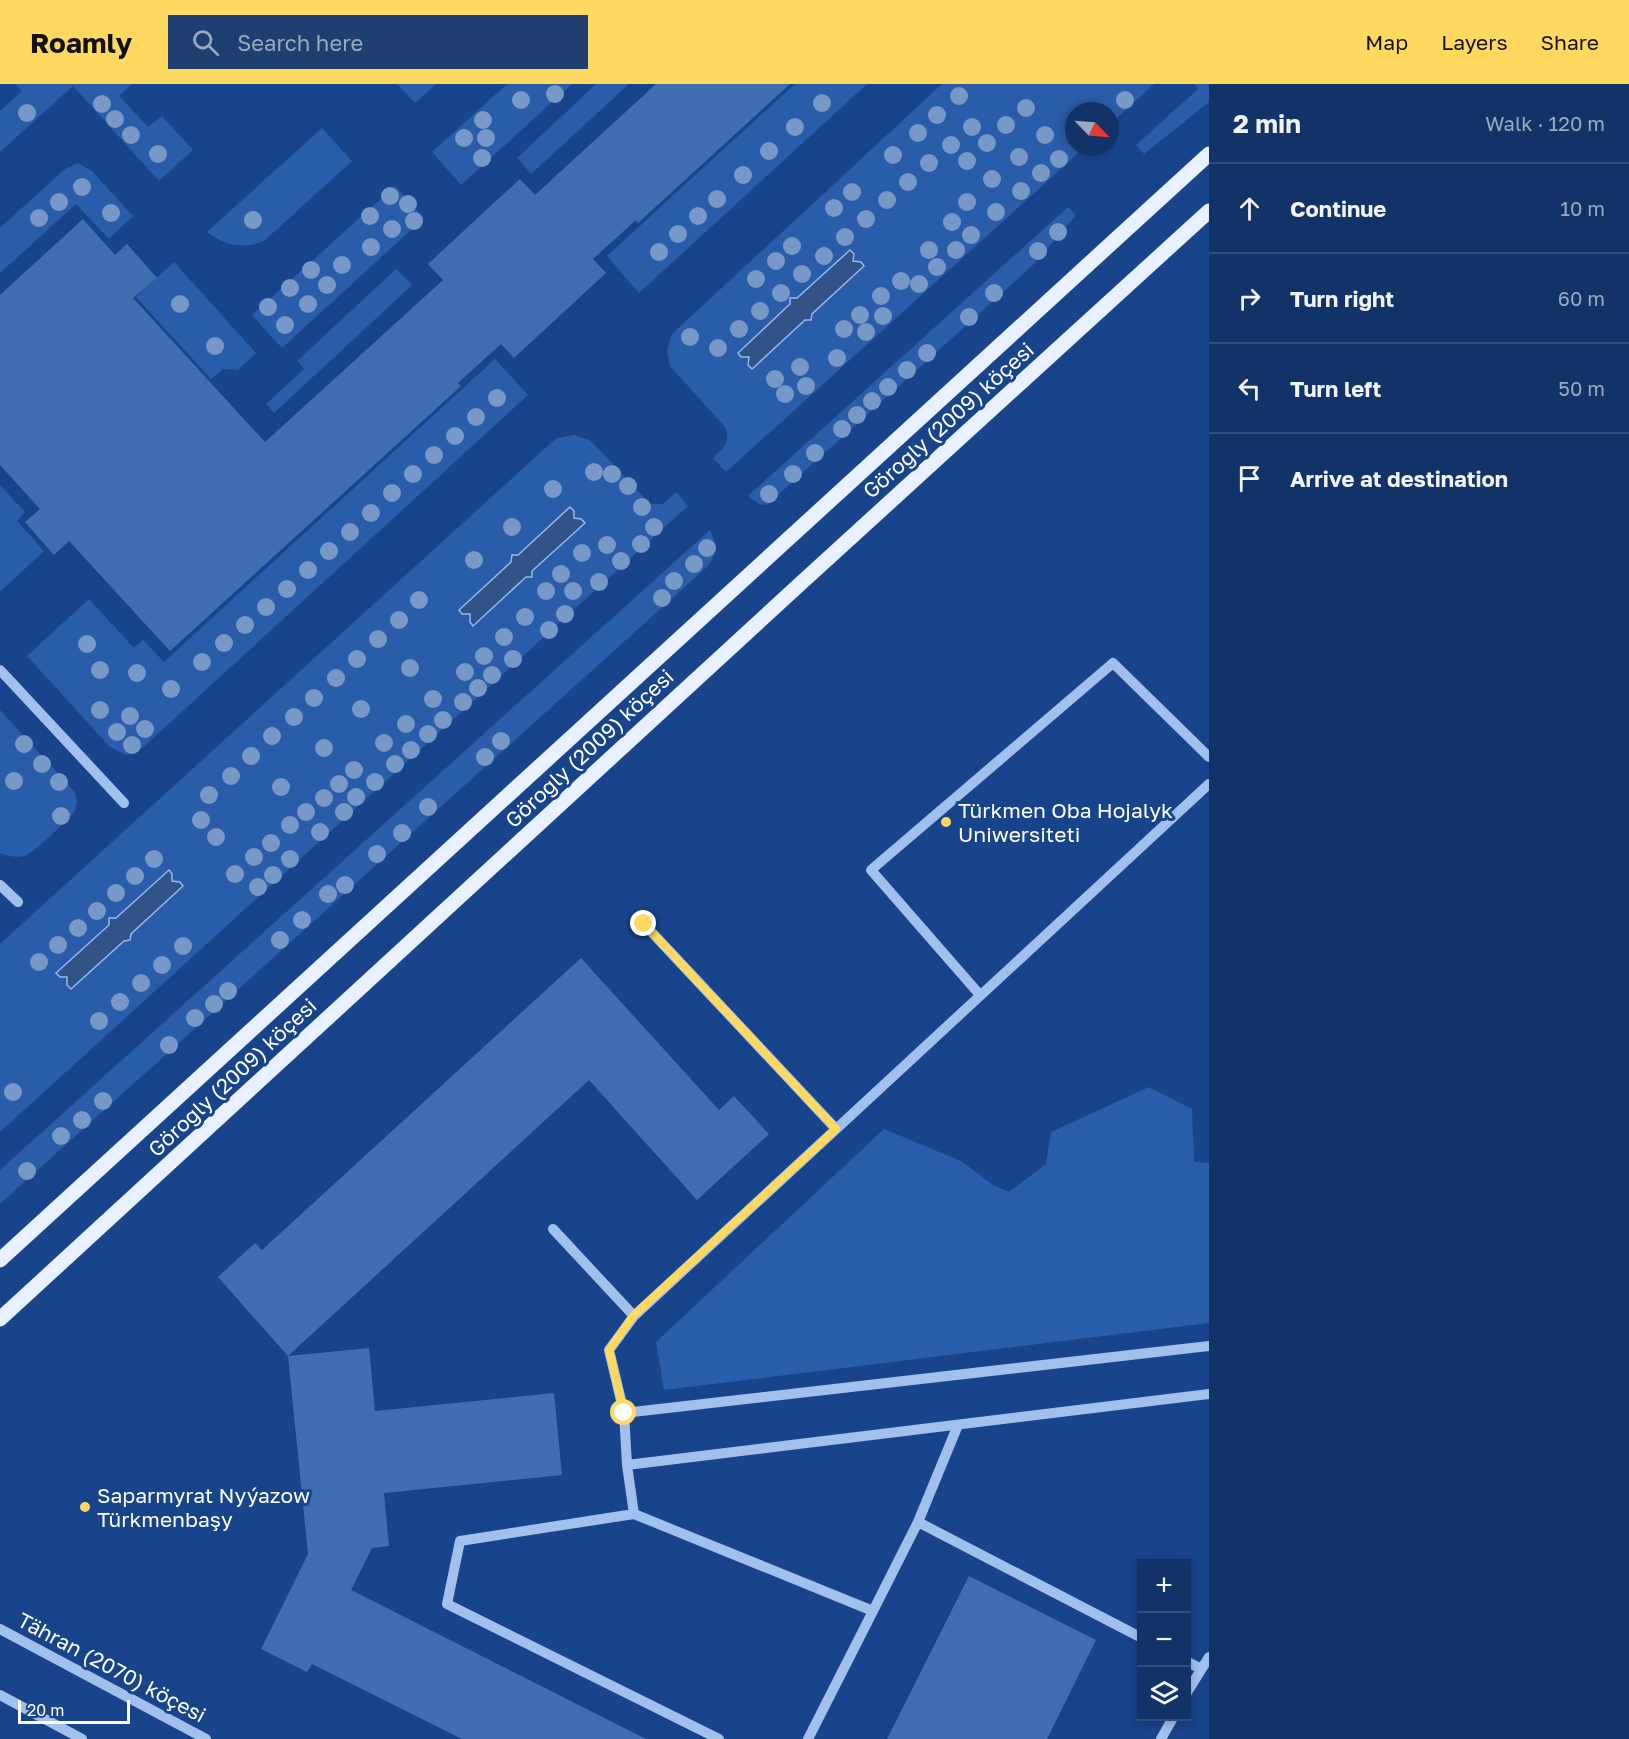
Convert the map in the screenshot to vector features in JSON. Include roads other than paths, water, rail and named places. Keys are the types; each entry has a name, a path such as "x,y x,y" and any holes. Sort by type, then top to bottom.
{"main road":[{"name":"Görogly (2009) köçesi","path":"0,1260 1209,154"},
{"name":"Görogly (2009) köçesi","path":"0,1319 764,616 1209,211"}],"street":[{"path":"980,995 871,870 1113,663 1209,757"},
{"path":"0,670 124,803"},
{"path":"634,1514 627,1465 624,1413 609,1350 633,1316 1209,784"},
{"path":"0,885 18,902"},
{"path":"644,924 836,1129"},
{"path":"553,1229 633,1316"},
{"path":"624,1413 1209,1346"},
{"path":"627,1465 1209,1394"},
{"path":"808,1739 918,1522 958,1425"},
{"path":"719,1739 447,1604 460,1541 634,1514 873,1611"},
{"path":"918,1522 1137,1635"},
{"name":"Tähran (2070) köçesi","path":"0,1629 206,1739"},
{"path":"1191,1686 1209,1657"},
{"path":"1191,1664 1201,1669"},
{"path":"0,1695 82,1739"},
{"path":"1161,1739 1171,1721"}],"place":[{"name":"Türkmen Oba Hojalyk Uniwersiteti","path":"946,822"},
{"name":"Saparmyrat Nyýazow Türkmenbaşy","path":"85,1507"}]}
